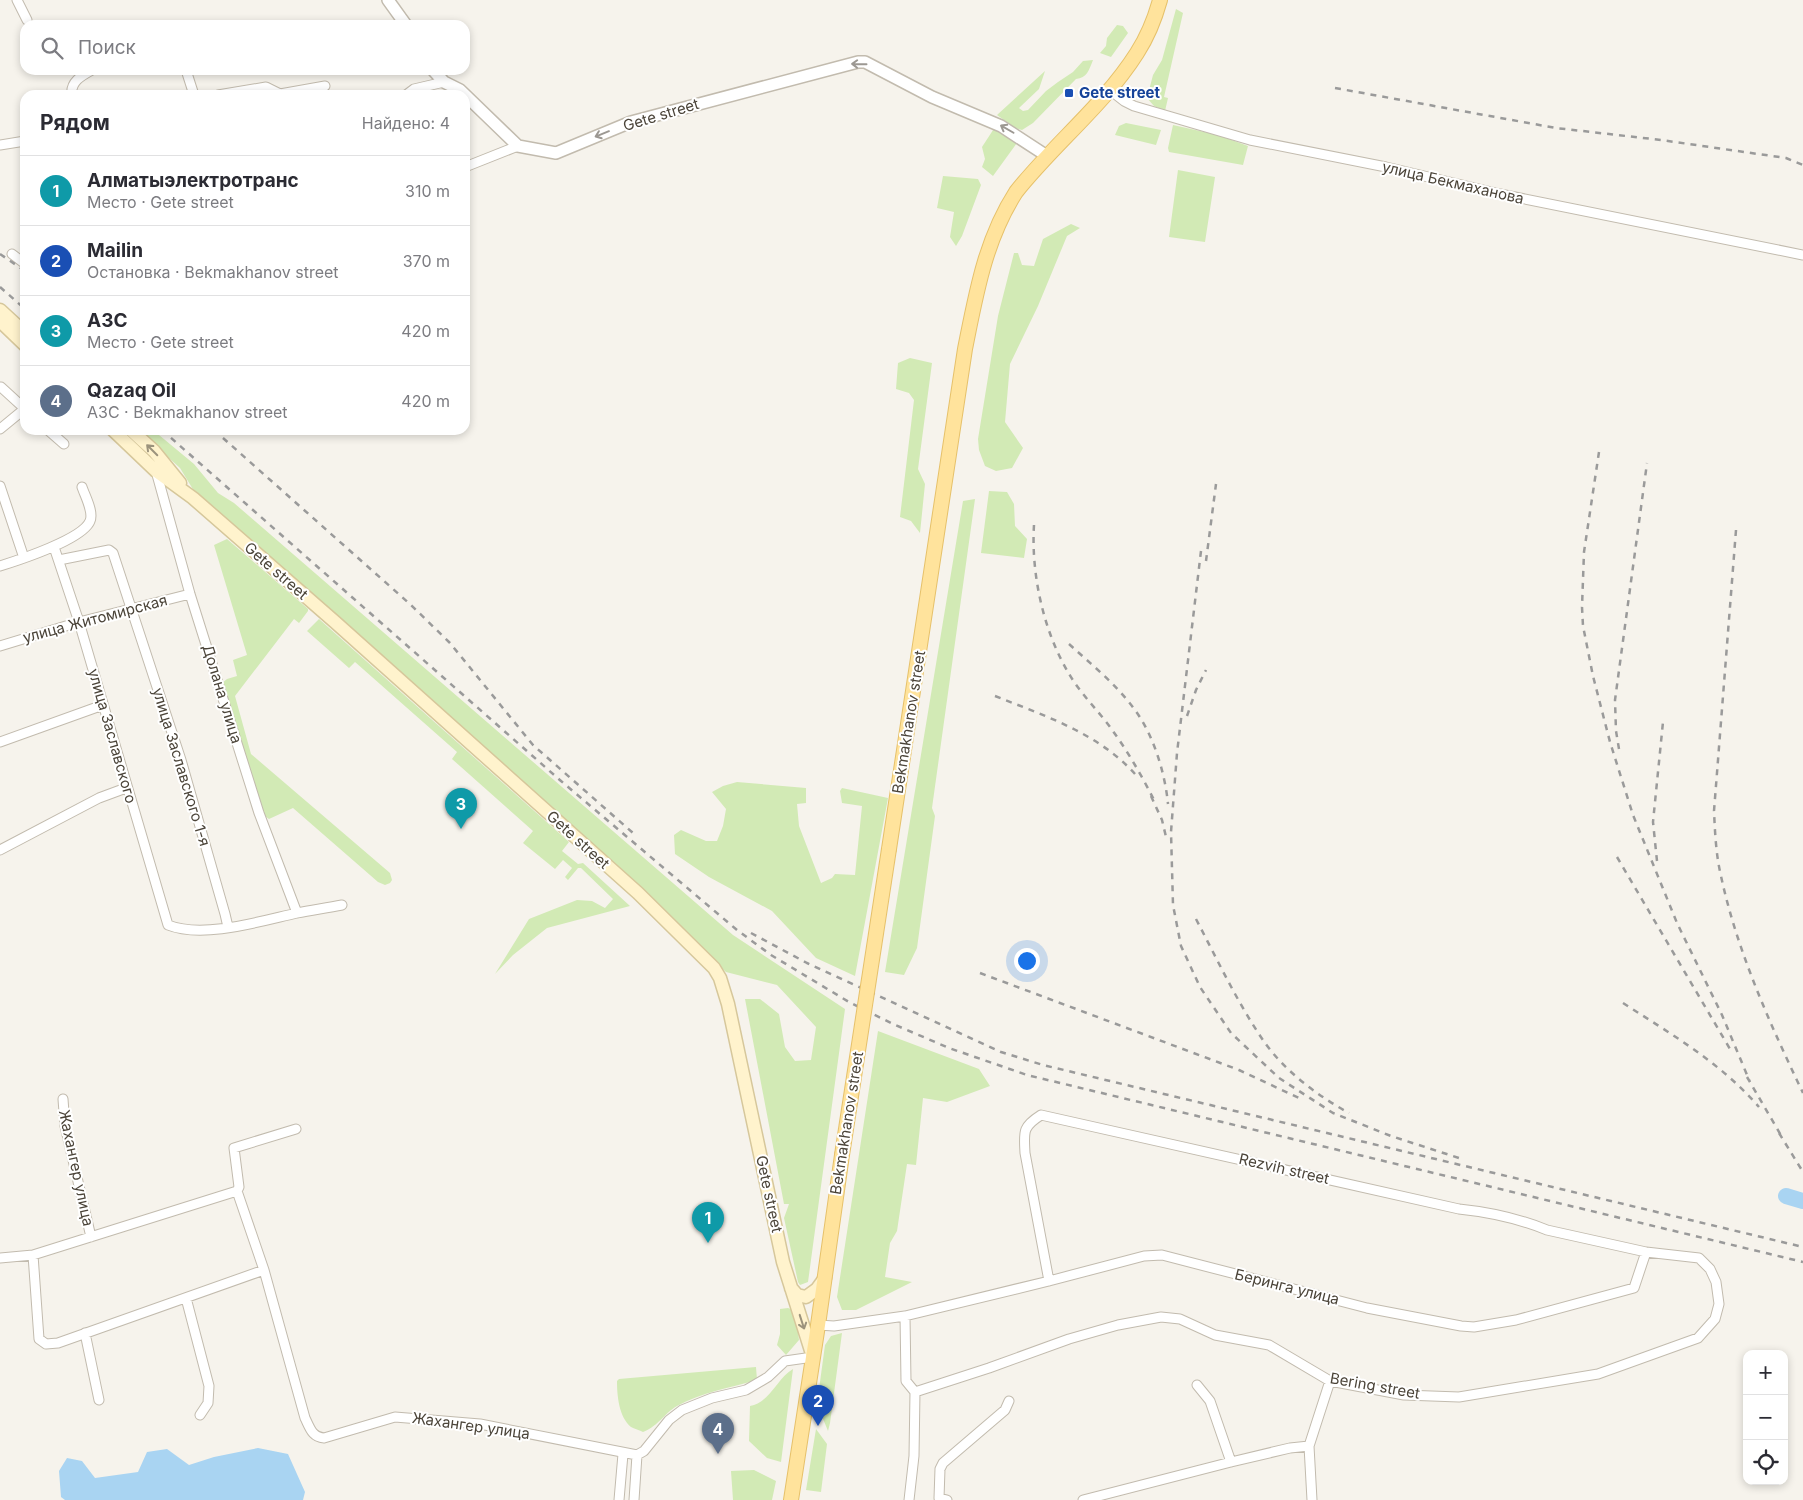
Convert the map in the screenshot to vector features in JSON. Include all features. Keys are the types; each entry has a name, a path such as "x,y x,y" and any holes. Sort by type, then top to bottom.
{"main road":[{"name":"Bekmakhanov street","path":"791,1500 965,349 981,271 1004,211 1016,192 1047,156 1110,90 1141,47 1148,34 1160,0"},
{"path":"0,310 20,328"},
{"path":"0,321 20,340"},
{"path":"119,435 156,471 193,498"},
{"path":"136,435 154,451 193,498"},
{"name":"Gete street","path":"193,498 342,628 638,893 714,968 720,978 728,1004 783,1262 813,1357"},
{"path":"790,1286 797,1295 806,1297 817,1289 824,1278"}],"street":[{"path":"17,0 27,20"},
{"path":"388,0 402,20"},
{"name":"Gete street","path":"518,146 556,153 631,122 858,62 865,62 932,97 1001,126 1047,156"},
{"path":"73,90 74,84 83,75"},
{"path":"188,75 192,90"},
{"path":"438,75 444,82 460,90"},
{"path":"413,90 444,82"},
{"path":"302,90 325,86"},
{"path":"252,90 266,88 271,90"},
{"name":"улица Бекмаханова","path":"1110,90 1134,106 1250,140 1386,167 1500,194 1803,255"},
{"path":"470,100 518,146 470,165"},
{"path":"0,145 20,142"},
{"path":"12,254 20,260"},
{"path":"2,387 20,403"},
{"path":"0,429 20,413"},
{"path":"54,435 64,444"},
{"name":"Долана улица","path":"156,471 190,594 259,813 297,913"},
{"path":"0,486 24,558"},
{"path":"0,566 54,546 86,526 91,520 90,510 82,487"},
{"name":"улица Заславского","path":"54,546 79,622 126,788 168,925 194,930 228,927"},
{"name":"улица Заславского 1-я","path":"59,560 112,551 181,760 226,914 228,927"},
{"name":"улица Житомирская","path":"0,646 79,622 190,594"},
{"path":"0,742 103,705"},
{"path":"0,850 100,798 126,788"},
{"path":"228,927 342,906"},
{"name":"Жахангер улица","path":"63,1099 65,1126 91,1237"},
{"name":"Rezvih street","path":"1049,1281 1025,1153 1024,1132 1030,1122 1041,1115 1459,1209 1472,1210 1547,1230 1646,1252 1699,1258"},
{"name":"Жахангер улица","path":"296,1129 234,1148 239,1187 237,1191 264,1270 304,1418 312,1433 324,1438 394,1416 480,1424 605,1448 623,1454"},
{"name":"Жахангер улица","path":"0,1258 33,1255 237,1191"},
{"name":"Беринга улица","path":"818,1326 834,1326 904,1316 1144,1256 1162,1255 1367,1308 1474,1327 1516,1320 1634,1288 1646,1252"},
{"path":"33,1255 39,1339 46,1344 58,1343 85,1334 264,1270"},
{"name":"Bering street","path":"915,1392 1069,1339 1118,1325 1161,1317 1180,1319 1215,1335 1269,1345 1330,1381 1404,1395 1459,1396 1598,1374 1698,1338 1715,1319 1719,1304 1716,1282 1710,1269 1699,1258"},
{"path":"186,1298 209,1386 208,1403 200,1415"},
{"path":"904,1316 906,1381 915,1392 914,1456 909,1500"},
{"path":"85,1334 99,1400"},
{"path":"619,1500 623,1454 637,1455 644,1451 669,1420 682,1410 712,1398 746,1390 768,1377 785,1361 813,1357"},
{"path":"1312,1500 1309,1446 1330,1381"},
{"path":"1197,1385 1210,1401 1231,1462"},
{"path":"943,1499 940,1469 943,1463 1005,1410 1010,1401"},
{"path":"1083,1500 1231,1462 1290,1448 1309,1446"},
{"path":"634,1500 637,1455"}],"green space":[{"path":"1176,9 1183,13 1164,97 1168,98 1165,111 1154,106 1147,98 1153,75 1162,60"},
{"path":"1117,25 1123,26 1128,33 1111,57 1100,53 1106,46 1107,38"},
{"path":"1093,60 1089,70 1083,77 1076,79 1033,123 1022,130 1015,128 997,115 1045,71 1039,89 1019,108 1023,111 1028,110 1046,91 1073,72 1083,61"},
{"path":"1126,123 1161,130 1156,145 1115,135 1119,126"},
{"path":"1173,125 1218,135 1248,146 1243,165 1169,152 1168,148"},
{"path":"995,127 1019,140 993,176 982,167 985,159 982,147"},
{"path":"1178,170 1215,177 1205,242 1169,237"},
{"path":"943,176 978,179 981,185 962,236 956,246 950,237 954,212 937,208"},
{"path":"1071,224 1080,228 1067,236 1038,306 1010,364 1005,422 1023,448 1012,468 996,471 985,466 979,450 978,439 998,316 1014,253 1018,253 1022,265 1034,266 1043,239"},
{"path":"910,358 932,363 918,469 925,484 920,533 911,521 900,517 914,400 909,393 896,389 898,363"},
{"path":"144,435 159,435 194,464 218,493 234,503 733,935 845,1009 808,1282 800,1285 798,1282 784,1218 789,1204 784,1204 745,999 760,999 779,1014 785,1047 795,1061 811,1060 816,1027 777,985 726,972 556,815 194,491 180,468"},
{"path":"989,491 1007,492 1014,504 1015,526 1027,539 1024,558 981,553"},
{"path":"975,499 932,808 935,816 917,948 904,975 885,972 963,501"},
{"path":"227,539 308,609 299,623 294,619 235,696 251,754 390,873 392,880 390,883 385,885 378,882 293,808 269,819 255,809 222,683 227,679 237,676 233,660 247,655 214,545"},
{"path":"319,619 569,842 562,851 578,864 583,863 630,906 547,928 513,955 495,974 529,919 577,900 592,901 605,908 613,899 581,868 578,868 568,880 565,877 572,868 563,860 555,869 523,843 533,831 452,759 457,752 355,662 349,668 307,631"},
{"path":"737,782 806,788 806,803 797,804 799,826 821,883 832,878 835,874 855,875 862,806 842,803 840,791 842,788 888,798 855,976 816,958 772,911 709,877 675,854 674,835 681,830 706,841 717,841 723,826 726,809 712,792"},
{"path":"878,1031 979,1069 990,1086 947,1102 923,1098 916,1165 907,1164 897,1231 890,1243 885,1277 912,1282 856,1310 842,1310 837,1297"},
{"path":"788,1308 793,1310 799,1340 786,1355 777,1345 780,1334 780,1309"},
{"path":"842,1333 828,1431 817,1404 825,1345 831,1336"},
{"path":"756,1367 757,1380 687,1401 672,1409 654,1426 643,1432 631,1427 621,1412 617,1381 619,1379"},
{"path":"793,1369 781,1462 767,1458 749,1441 750,1406 763,1400 782,1378"},
{"path":"816,1429 827,1444 821,1492 806,1490"},
{"path":"754,1470 776,1481 772,1500 733,1500 731,1471"}],"water":[{"path":"258,1448 288,1454 305,1492 303,1500 65,1500 61,1497 59,1471 67,1458 82,1461 95,1478 138,1472 147,1452 167,1449 189,1465 214,1457"}],"waterway":[{"path":"1786,1196 1803,1201"}],"railway":[{"path":"1335,88 1556,128 1661,140 1786,158 1803,165"},
{"path":"0,254 20,268"},
{"path":"0,287 20,305"},
{"path":"168,435 561,781 737,930 771,955 849,1002 893,1024 949,1048 1027,1075 1803,1262"},
{"path":"220,435 411,605 450,643 533,745 633,833"},
{"path":"1599,452 1584,552 1582,607 1583,626 1593,676 1610,742 1633,815 1677,923 1722,1015 1750,1082"},
{"path":"1619,749 1616,731 1615,700 1647,463"},
{"path":"1206,561 1216,484"},
{"path":"1034,525 1035,562 1040,601 1059,656 1077,686 1105,720 1122,745 1140,773 1155,802"},
{"path":"1736,530 1714,811 1715,836 1719,868 1745,959 1767,1014 1803,1093"},
{"path":"1201,551 1177,753 1171,832 1173,905 1181,946 1200,987 1231,1033 1279,1078 1333,1113 1391,1136 1462,1159"},
{"path":"1069,644 1120,692 1142,720 1158,755 1168,804"},
{"path":"1187,716 1196,690 1206,670"},
{"path":"995,696 1052,719 1088,737 1105,747 1135,774"},
{"path":"1657,861 1653,822 1663,722"},
{"path":"1151,796 1162,820 1167,841"},
{"path":"1617,857 1730,1049"},
{"path":"1196,919 1246,1013 1273,1054 1303,1082 1349,1113"},
{"path":"751,933 807,963 1001,1052 1043,1065 1803,1247"},
{"path":"980,973 1239,1070 1299,1098"},
{"path":"1623,1003 1695,1050 1744,1091 1759,1107"},
{"path":"1747,1077 1782,1137"},
{"path":"1779,1133 1803,1172"}],"place":[{"name":"Gete street","path":"1069,93"},
{"name":"АЗС","path":"461,829"},
{"name":"Алматыэлектротранс","path":"708,1243"},
{"name":"Mailin","path":"818,1426"},
{"name":"Qazaq Oil","path":"718,1454"}]}
